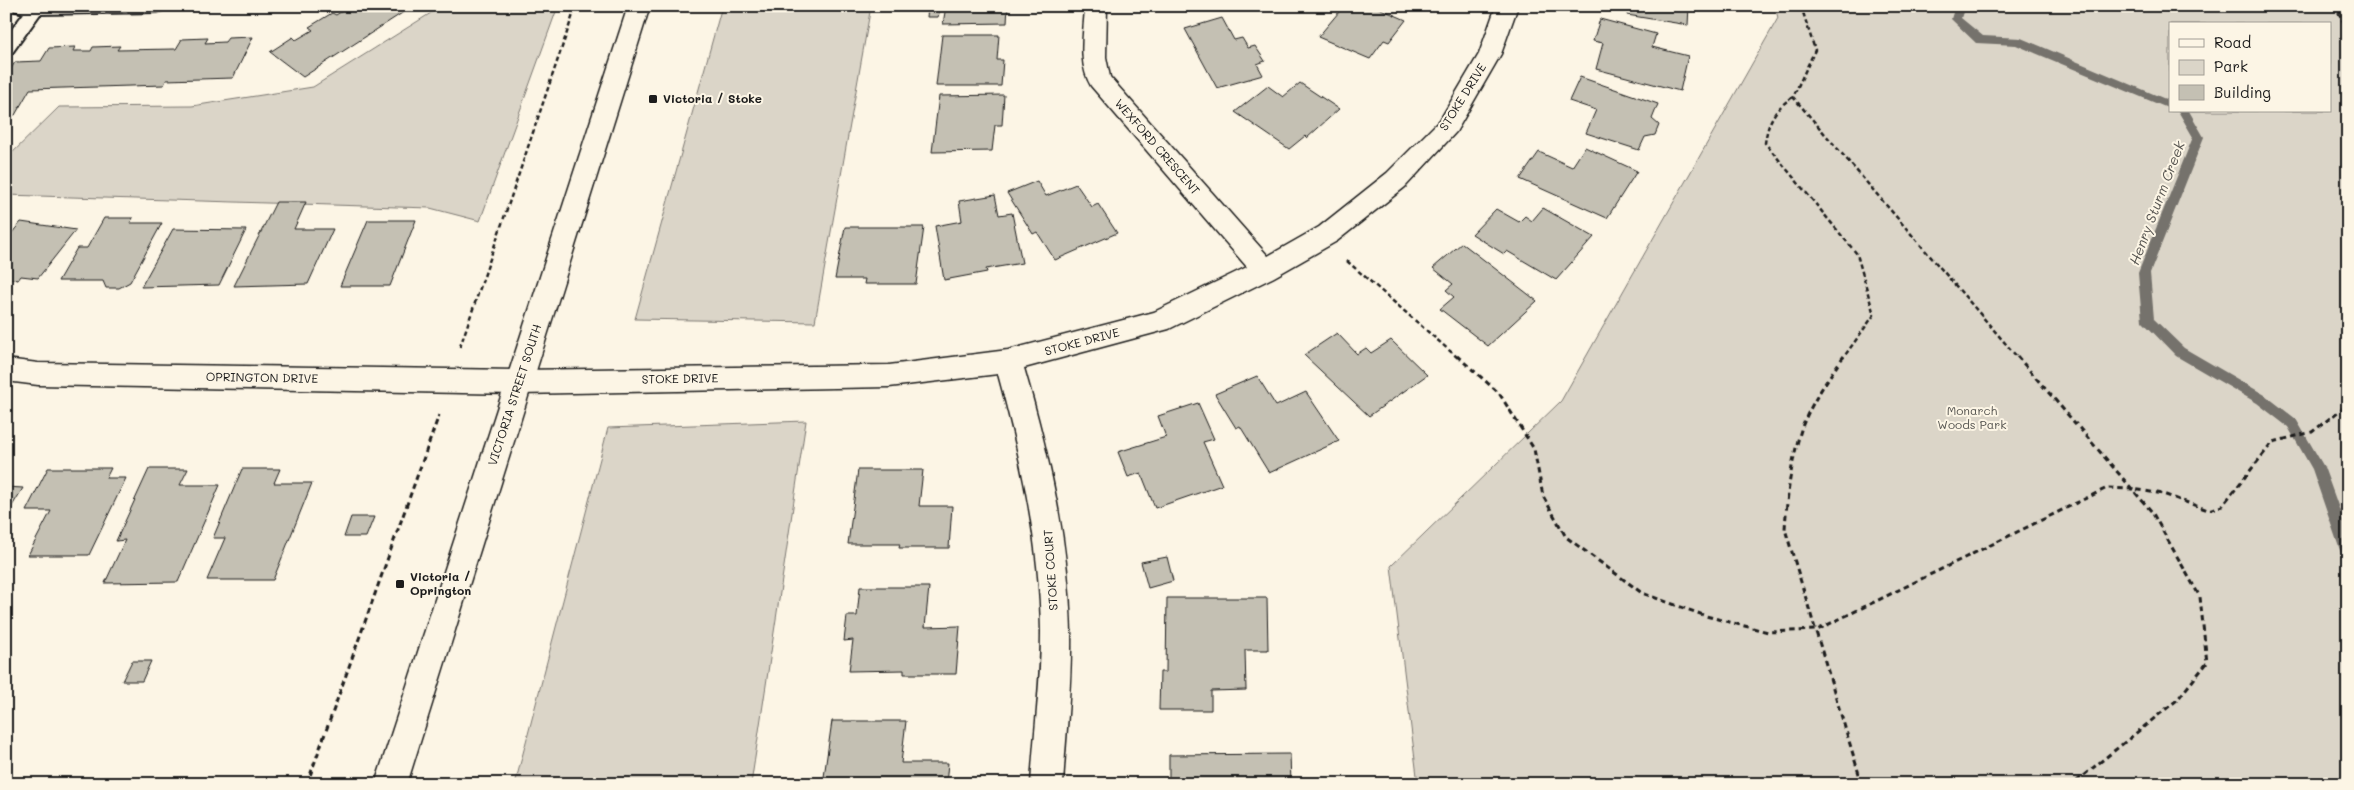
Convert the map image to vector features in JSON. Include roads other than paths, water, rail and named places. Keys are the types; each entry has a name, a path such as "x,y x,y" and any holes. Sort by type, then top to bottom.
{"street":[{"name":"VICTORIA STREET SOUTH","path":"391,784 639,6"},
{"name":"WEXFORD CRESCENT","path":"1096,6 1094,58 1099,80 1265,270"},
{"name":"STOKE DRIVE","path":"519,382 889,376 1008,361 1160,321 1265,270 1335,228 1396,180 1448,126 1490,54 1507,6"},
{"name":"STOKE COURT","path":"1008,361 1024,414 1049,529 1056,633 1047,784"},
{"name":"OPRINGTON DRIVE","path":"6,370 38,374 519,382"}],"lane":[{"path":"19,6 37,8 157,6"},
{"path":"6,49 37,8"}],"waterway":[{"name":"Henry Sturm Creek","path":"1960,6 1956,19 1980,40 2017,41 2169,105"},
{"name":"Henry Sturm Creek","path":"2184,112 2199,137 2144,273 2148,321 2180,352 2261,399 2292,423 2318,467 2348,553"}],"place":[{"name":"Victoria / Stoke","path":"653,99"},
{"name":"Victoria / Oprington","path":"400,584"}],"park label":[{"name":"Monarch Woods Park","path":"1972,418"}]}
